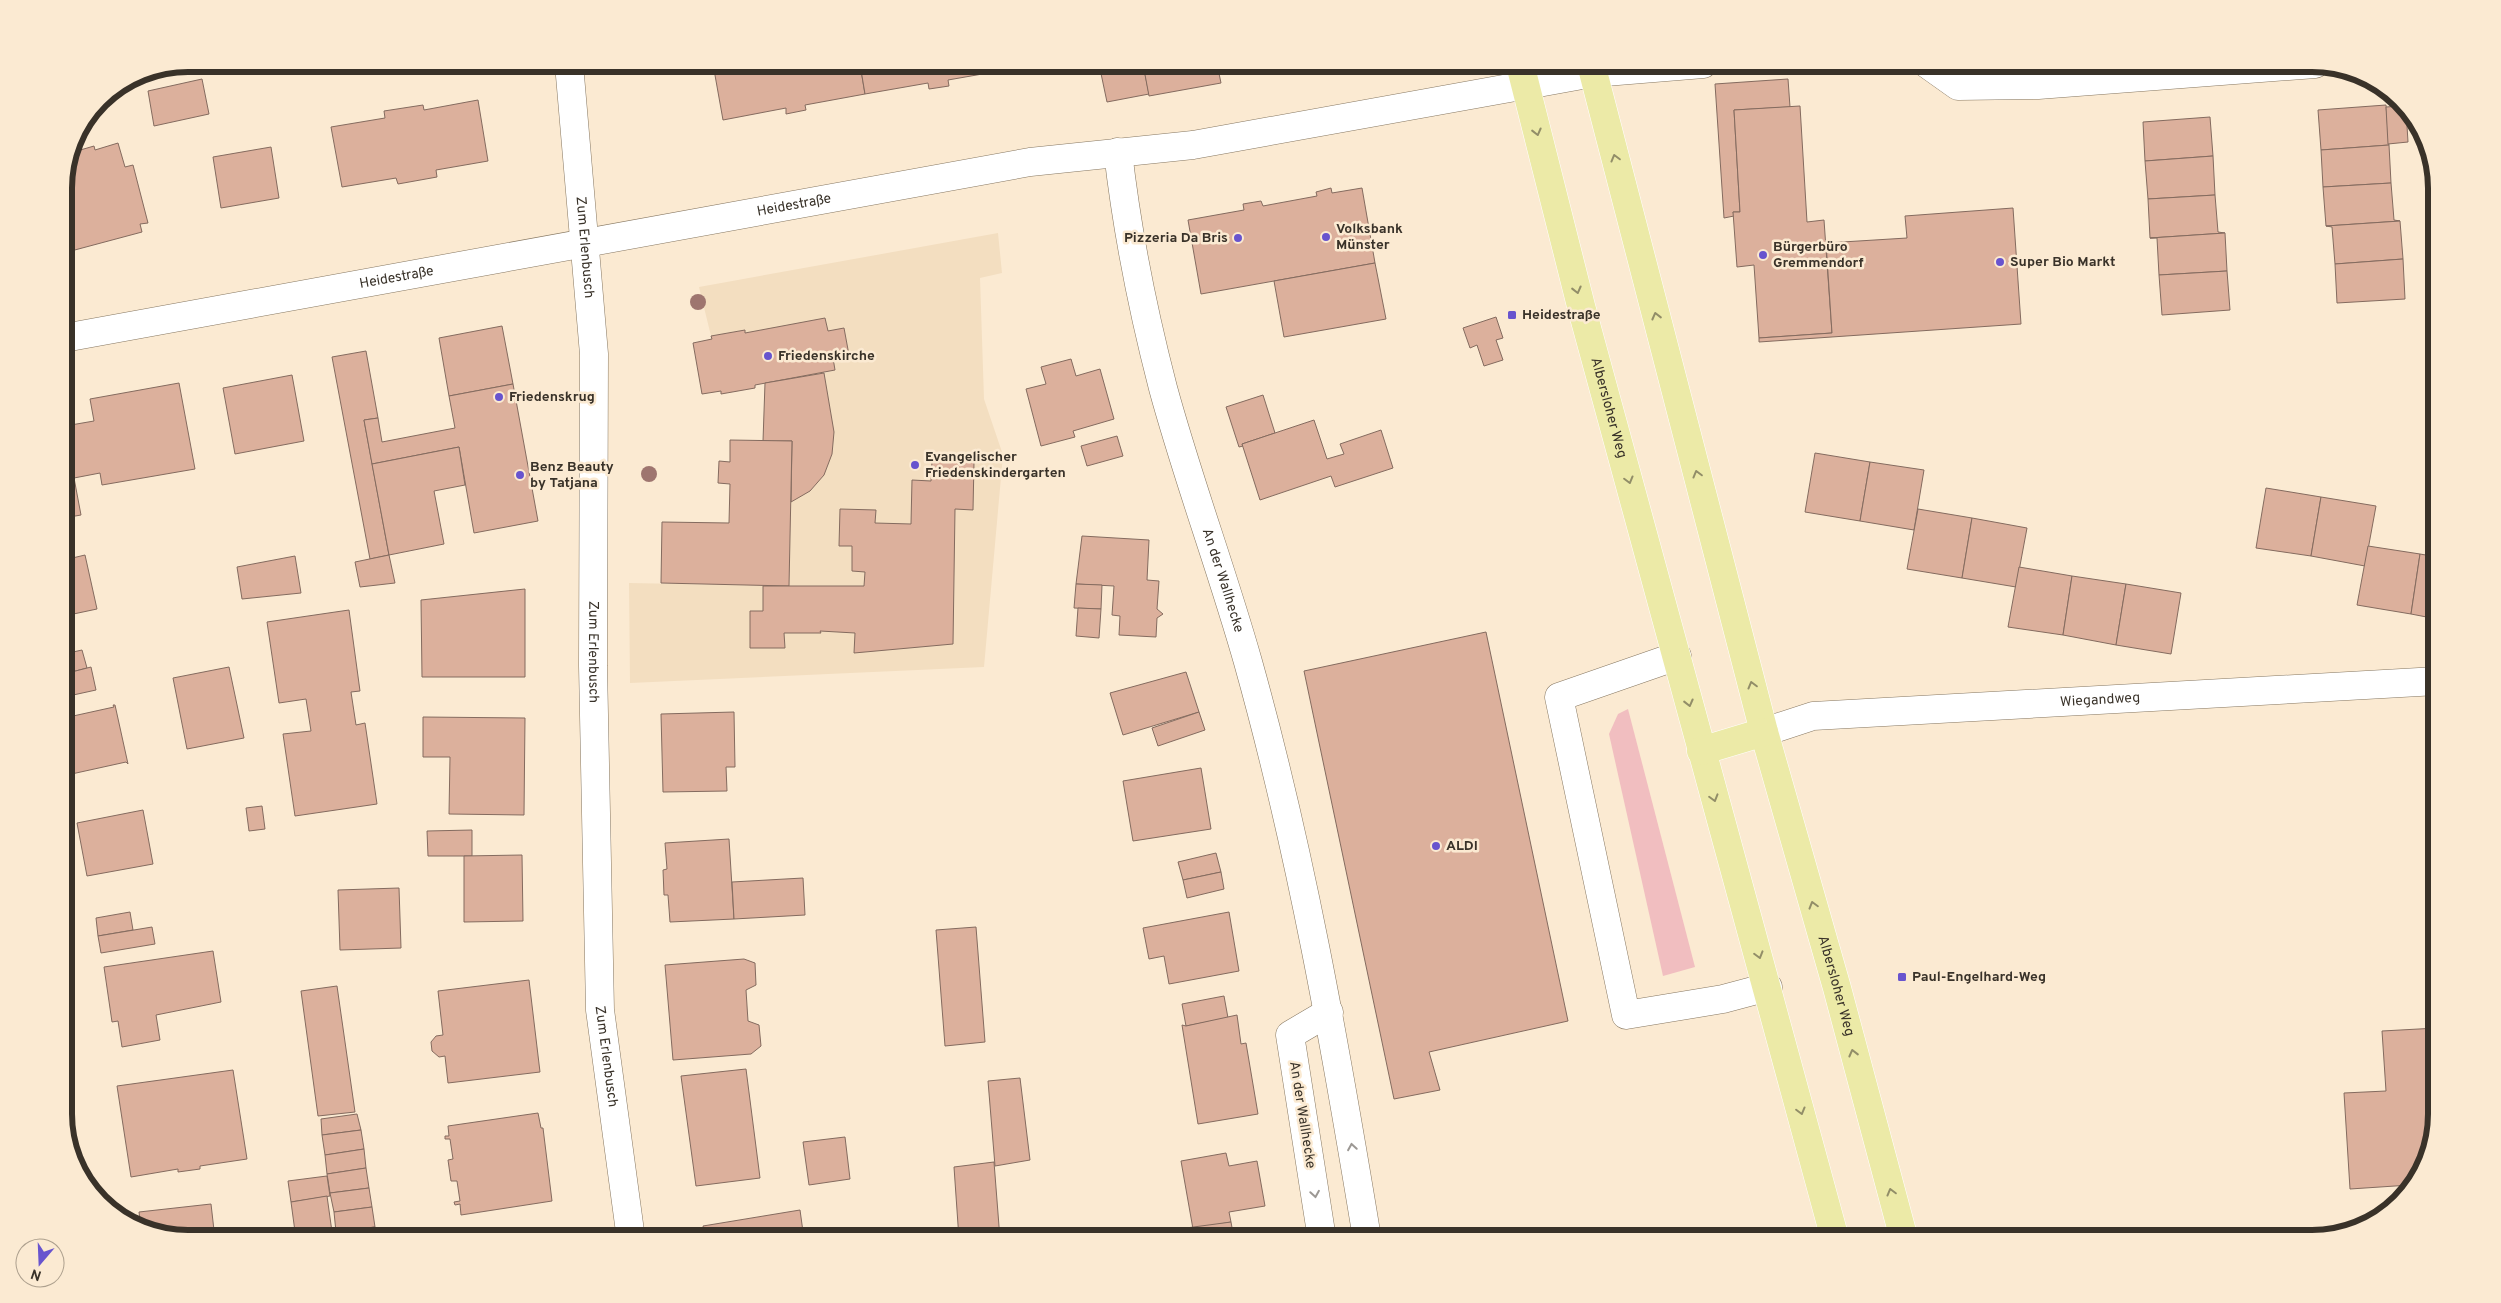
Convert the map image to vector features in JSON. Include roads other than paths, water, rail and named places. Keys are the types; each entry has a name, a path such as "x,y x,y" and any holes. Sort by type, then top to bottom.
{"main road":[{"name":"Albersloher Weg","path":"1593,72 1764,732 1902,1230"},
{"name":"Albersloher Weg","path":"1523,74 1581,306 1677,656 1701,751 1768,987 1833,1230"},
{"path":"1701,751 1764,732"}],"street":[{"name":"Zum Erlenbusch","path":"570,72 594,354 593,666 600,1010 630,1230"},
{"name":"Heidestraße","path":"73,336 1030,162 1193,145 1523,74 1546,72"},
{"path":"1938,72 1958,86 2038,85 2209,72"},
{"name":"An der Wallhecke","path":"1118,152 1126,222 1164,389 1248,660 1276,765 1328,1012 1366,1230"},
{"path":"1677,656 1559,697 1626,1015 1723,999 1768,987"},
{"name":"Wiegandweg","path":"1764,732 1813,716 2428,681"},
{"name":"An der Wallhecke","path":"1321,1230 1290,1035 1328,1012"}],"place":[{"name":"Volksbank Münster","path":"1326,237"},
{"name":"Pizzeria Da Bris","path":"1238,238"},
{"name":"Bürgerbüro Gremmendorf","path":"1763,255"},
{"name":"Super Bio Markt","path":"2000,262"},
{"name":"Heidestraße","path":"1512,315"},
{"name":"Friedenskirche","path":"768,356"},
{"name":"Friedenskrug","path":"499,397"},
{"name":"Evangelischer Friedenskindergarten","path":"915,465"},
{"name":"Benz Beauty by Tatjana","path":"520,475"},
{"name":"ALDI","path":"1436,846"},
{"name":"Paul-Engelhard-Weg","path":"1902,977"}]}
